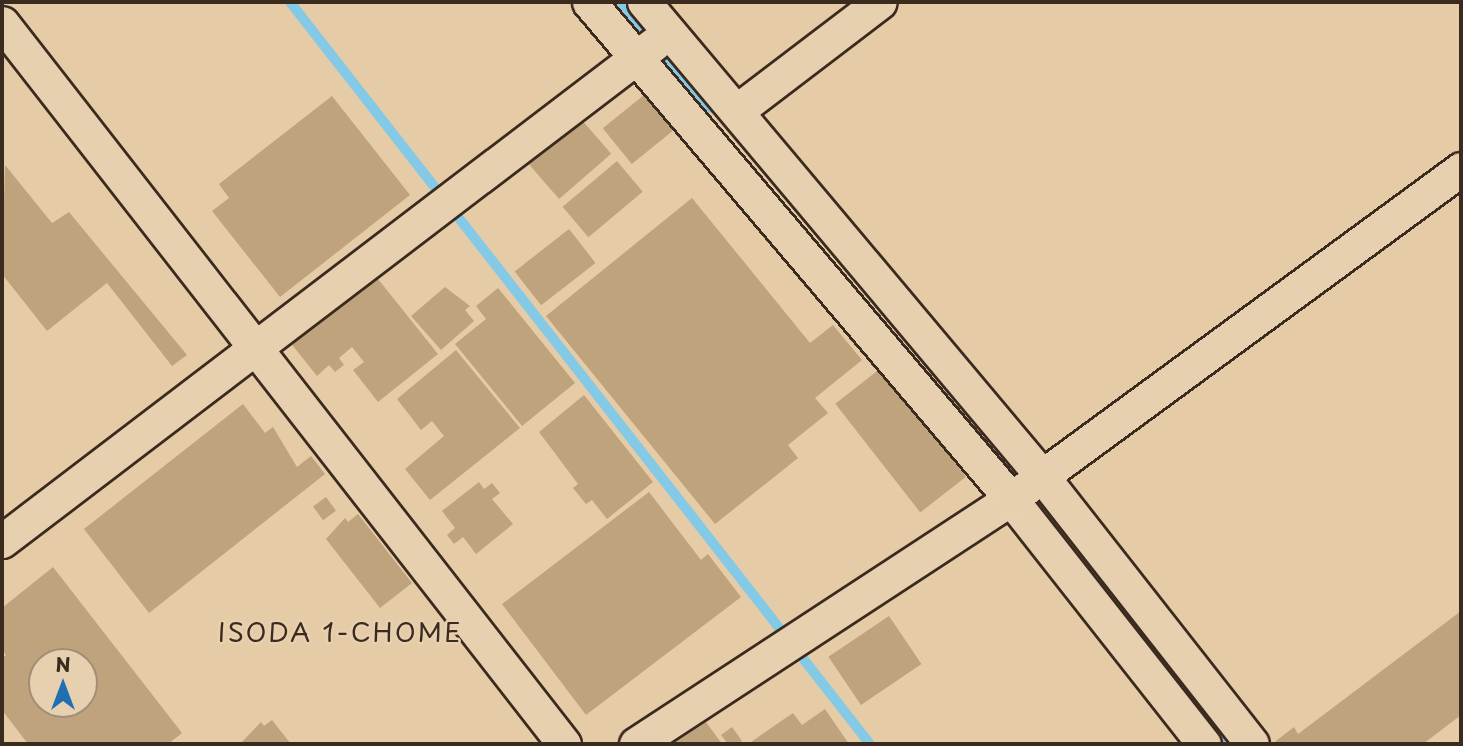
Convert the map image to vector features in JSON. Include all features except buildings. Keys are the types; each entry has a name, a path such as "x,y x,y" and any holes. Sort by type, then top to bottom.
{"street":[{"path":"2,8 9,2"},
{"path":"589,2 1011,499 1204,744"},
{"path":"644,2 738,110 1042,476 1252,744"},
{"path":"738,110 880,2"},
{"path":"2,23 564,744"},
{"path":"2,541 671,32"},
{"path":"636,744 1011,499 1461,169"}],"waterway":[{"path":"290,2 870,744"},
{"path":"621,2 711,108"},
{"path":"1122,605 1228,744"}],"district":[{"name":"ISODA 1-CHOME","path":"340,632"}]}
